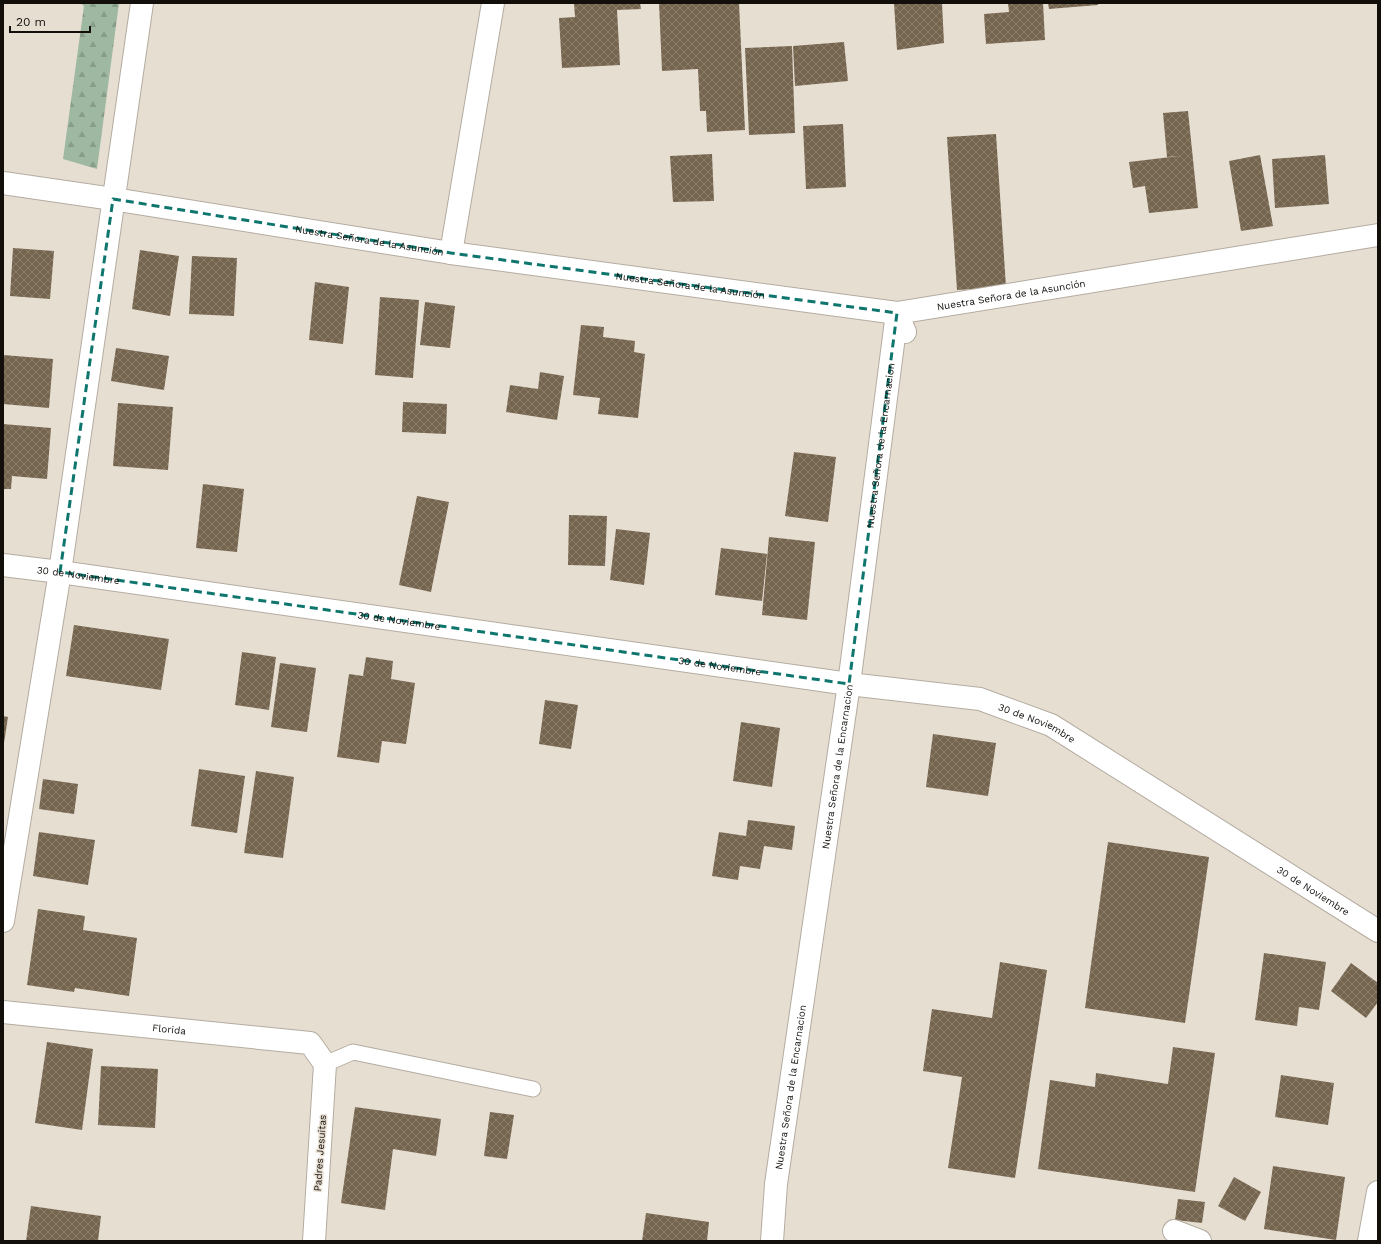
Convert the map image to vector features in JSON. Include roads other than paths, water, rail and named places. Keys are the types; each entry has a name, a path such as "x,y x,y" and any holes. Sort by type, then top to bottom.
{"street":[{"path":"3,922 60,572 142,3"},
{"path":"451,254 493,3"},
{"name":"Nuestra Señora de la Asunción","path":"3,183 113,199 451,254 901,322 1378,235"},
{"name":"Nuestra Señora de la Encarnacion","path":"772,1241 776,1184 901,322"},
{"name":"30 de Noviembre","path":"3,565 849,684 980,699 1051,725 1378,931"},
{"name":"Florida","path":"3,1012 310,1043 325,1064"},
{"name":"Padres Jesuitas","path":"314,1241 325,1064"},
{"path":"1369,1241 1378,1192"},
{"path":"1174,1231 1200,1241"}],"lane":[{"path":"325,1064 353,1052 533,1089"}]}
